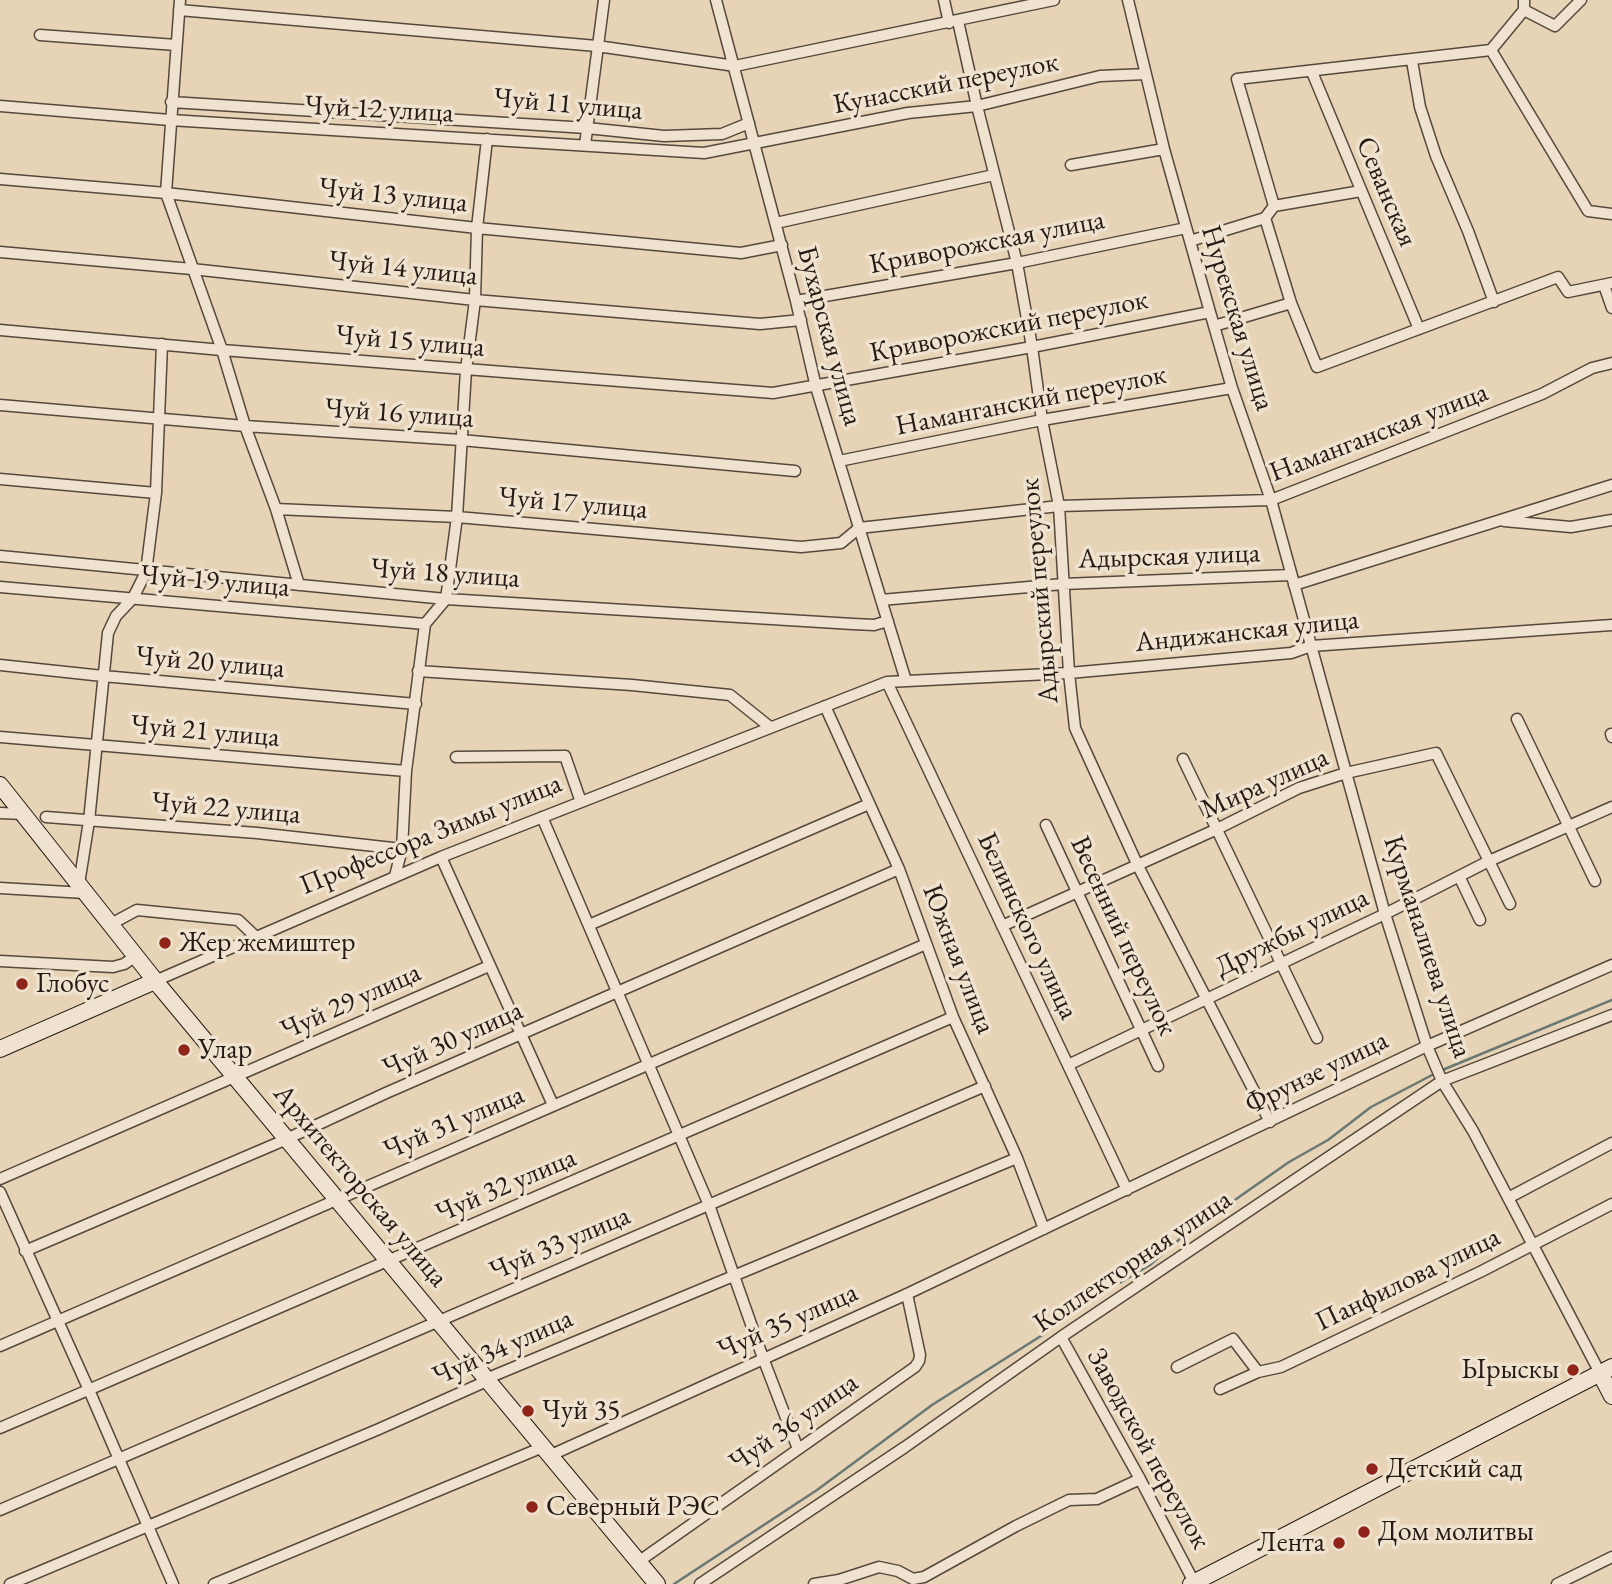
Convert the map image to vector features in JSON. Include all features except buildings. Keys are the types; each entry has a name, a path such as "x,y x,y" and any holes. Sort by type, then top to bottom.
{"street":[{"path":"585,145 604,0"},
{"name":"Бухарская улица","path":"716,0 817,387 906,681"},
{"name":"Адырский переулок","path":"944,0 954,22 1017,263 1059,506 1075,728 1138,866 1269,1122"},
{"path":"299,585 276,509 166,193 180,5 597,46 735,66 1054,0"},
{"name":"Нурекская улица","path":"1128,0 1164,149 1209,312 1271,500 1311,646"},
{"path":"1274,206 1237,79 1491,50 1524,5 1555,26 1581,0"},
{"path":"40,35 176,44"},
{"path":"1491,50 1588,211 1612,214"},
{"path":"1412,61 1420,107 1436,156 1468,231 1494,303"},
{"name":"Севанская","path":"1312,72 1419,329"},
{"name":"Кунасский переулок","path":"755,145 908,113 977,106 1100,76 1146,74"},
{"name":"Чуй 11 улица","path":"172,102 587,128 664,136 722,134 749,123"},
{"name":"Чуй 12 улица","path":"0,106 170,120 704,153 755,145"},
{"path":"395,876 402,849 406,771 425,624 446,598 457,517 466,370 475,300 477,228 487,139"},
{"path":"1071,165 1164,149"},
{"path":"776,223 995,175"},
{"name":"Чуй 13 улица","path":"0,178 741,253 782,245"},
{"path":"1190,241 1265,218 1274,206 1360,191"},
{"path":"1265,218 1291,303 1317,367 1558,277 1568,292 1608,284 1612,308"},
{"name":"Криворожская улица","path":"796,301 1017,263 1186,228"},
{"name":"Чуй 14 улица","path":"0,252 192,269 475,300 761,324 801,320"},
{"path":"1214,326 1291,303"},
{"name":"Криворожский переулок","path":"817,387 1209,312"},
{"name":"Чуй 15 улица","path":"0,330 773,393 817,387"},
{"path":"0,888 82,889 108,633 116,616 133,598 146,572 156,493 162,344"},
{"name":"Наманганская улица","path":"859,528 1059,506 1271,500 1542,394 1592,368 1612,363"},
{"name":"Наманганский переулок","path":"839,461 1042,419 1232,388"},
{"name":"Чуй 16 улица","path":"0,405 245,426 461,440 795,471"},
{"path":"0,479 156,493"},
{"name":"Адырская улица","path":"881,600 1063,584 1293,580 1499,521 1612,485"},
{"name":"Чуй 17 улица","path":"276,509 457,517 801,547 841,543 859,528"},
{"path":"1499,521 1571,527 1612,520"},
{"name":"Чуй 18 улица","path":"0,556 146,572 446,598 853,624 874,625 888,621"},
{"name":"Чуй 19 улица","path":"0,587 425,624"},
{"name":"Андижанская улица","path":"887,682 1069,673 1291,653 1311,646 1611,628"},
{"name":"Курманалиева улица","path":"1311,646 1385,914 1427,1046 1442,1081 1473,1131 1532,1244 1606,1370 1612,1396"},
{"name":"Чуй 20 улица","path":"0,665 416,704"},
{"path":"418,671 632,685 730,695 770,727"},
{"name":"Профессора Зимы улица","path":"0,1049 395,876 887,682"},
{"name":"Белинского улица","path":"887,682 1127,1190"},
{"name":"Южная улица","path":"825,706 899,869 953,1017 1017,1158 1044,1229"},
{"path":"1517,719 1595,881"},
{"name":"Чуй 21 улица","path":"0,737 406,771"},
{"name":"Мира улица","path":"1002,926 1138,866 1299,788 1346,773 1436,753 1510,904"},
{"path":"456,757 565,757 581,802"},
{"path":"1183,759 1317,1038"},
{"name":"Архитекторская улица","path":"0,785 155,981 657,1584"},
{"path":"589,925 869,804"},
{"name":"Дружбы улица","path":"1068,1065 1385,914 1489,861 1612,807"},
{"path":"0,813 24,814"},
{"name":"Чуй 22 улица","path":"46,817 257,833 402,849"},
{"path":"542,817 709,1205 762,1358 798,1449"},
{"name":"Весенний переулок","path":"1046,825 1158,1066"},
{"path":"441,857 552,1105"},
{"name":"Чуй 30 улица","path":"25,1251 287,1140 899,869"},
{"path":"1459,876 1480,920"},
{"path":"111,924 137,910 239,920 256,937"},
{"name":"Чуй 31 улица","path":"0,1346 926,944"},
{"path":"0,961 113,967 136,956"},
{"name":"Фрунзе улица","path":"1044,1229 1427,1046 1612,965"},
{"name":"Чуй 29 улица","path":"0,1179 489,966"},
{"name":"Коллекторная улица","path":"700,1584 1442,1081 1612,1015"},
{"name":"Чуй 32 улица","path":"0,1428 953,1017"},
{"name":"Чуй 33 улица","path":"0,1510 985,1086"},
{"path":"1508,1198 1612,1143"},
{"name":"Чуй 34 улица","path":"10,1584 379,1429 487,1379 1017,1158"},
{"path":"0,1192 173,1584"},
{"name":"Панфилова улица","path":"1220,1389 1258,1372 1281,1367 1482,1271 1612,1204"},
{"name":"Чуй 35 улица","path":"214,1584 537,1451 546,1451 907,1294 1044,1229"},
{"name":"Чуй 36 улица","path":"638,1562 919,1362 907,1294"},
{"name":"Заводской переулок","path":"1061,1337 1140,1479 1193,1583"},
{"path":"1177,1367 1233,1339 1258,1372"},
{"path":"1193,1583 1606,1370"},
{"path":"814,1584 839,1580 879,1567 898,1571 913,1579 924,1577 1069,1500 1097,1499 1140,1479"},
{"path":"1557,1584 1612,1557"}],"waterway":[{"path":"1440,1071 1612,1000"},
{"path":"674,1584 817,1490 932,1405 1044,1334 1062,1317 1150,1265 1182,1237 1289,1162 1328,1140 1371,1107 1434,1074"}],"place":[{"name":"Жер жемиштер","path":"165,943"},
{"name":"Глобус","path":"22,984"},
{"name":"Улар","path":"184,1050"},
{"name":"Ырыскы","path":"1573,1370"},
{"name":"Чуй 35","path":"528,1411"},
{"name":"Детский сад","path":"1372,1469"},
{"name":"Северный РЭС","path":"532,1507"},
{"name":"Дом молитвы","path":"1364,1532"},
{"name":"Лента","path":"1339,1543"}]}
